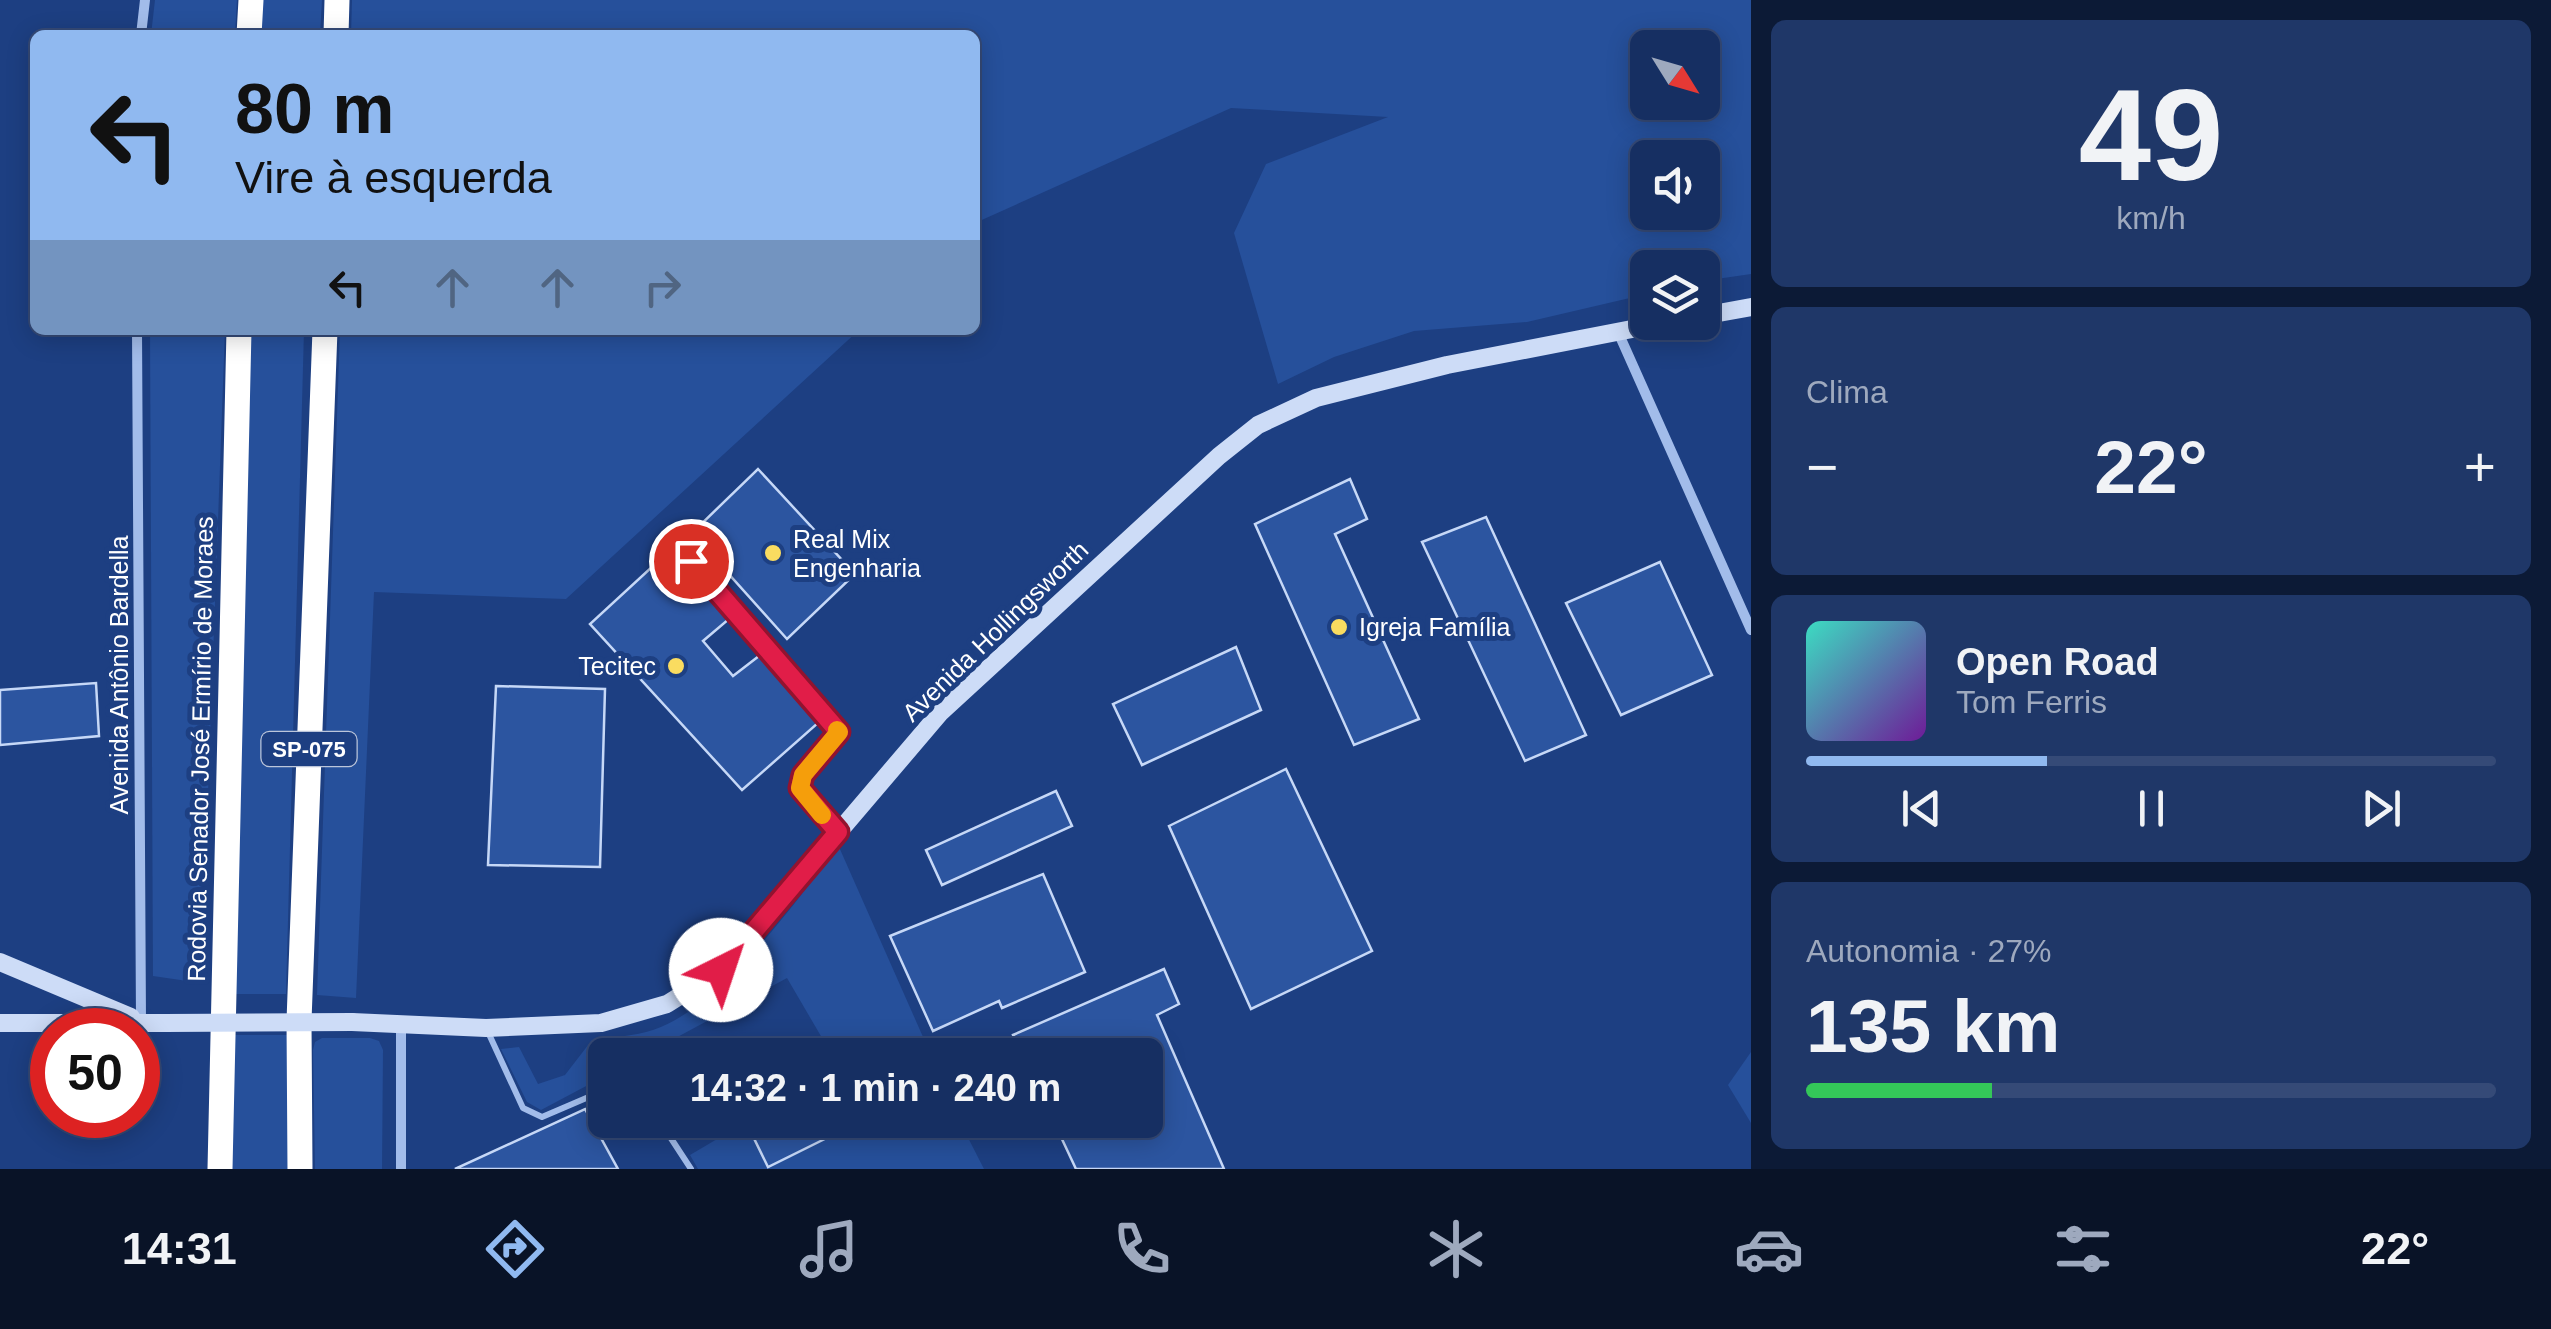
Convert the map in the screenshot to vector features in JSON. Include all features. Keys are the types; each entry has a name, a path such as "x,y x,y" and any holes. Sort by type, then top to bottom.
{"highway":[{"path":"249,30 251,0"},
{"path":"336,30 337,0"},
{"name":"Rodovia Senador José Ermírio de Moraes","path":"220,1169 239,335"},
{"name":"SP-075","path":"300,1169 300,1022 325,335"}],"main road":[{"path":"1720,312 1751,306"},
{"name":"Avenida Hollingsworth","path":"160,1022 352,1022 486,1028 601,1023 668,1004 721,970 940,713 1218,456 1258,425 1316,398 1447,365 1630,330"},
{"path":"0,962 109,1008"},
{"path":"0,1022 30,1022"}],"street":[{"path":"142,30 145,0"},
{"path":"1618,332 1751,630"},
{"name":"Avenida Antônio Bardella","path":"137,335 140,1008"},
{"path":"401,1025 401,1169"}],"lane":[{"path":"691,561 839,732 803,775 800,788 838,832"},
{"path":"486,1028 523,1108 542,1117 588,1097"},
{"path":"671,1138 691,1169"}],"shaded area":[{"path":"155,0 237,0 235,30 152,30"},
{"path":"261,0 322,0 320,30 259,30"},
{"path":"352,0 1751,0 1751,274 1720,279 1720,250 1630,250 1630,298 1527,322 1414,331 1334,357 1278,384 1234,233 1266,164 1388,117 1231,108 980,221 980,30 351,30"},
{"path":"150,335 225,335 201,983 153,976"},
{"path":"249,335 304,335 286,994 234,994"},
{"path":"340,335 854,335 566,599 374,592 356,998 317,995"},
{"path":"839,847 923,1038 822,1038 787,978 676,1038 608,1038 653,1030 680,1017 731,976"},
{"path":"230,1035 290,1035 291,1169 231,1169"},
{"path":"322,1038 379,1041 383,1050 382,1169 315,1169 313,1050 315,1042"},
{"path":"588,1045 588,1085 541,1110 527,1102 501,1049 519,1047 538,1084 565,1075"},
{"path":"1751,1052 1751,1123 1728,1085"},
{"path":"719,1138 754,1138 769,1167 828,1138 968,1138 984,1169 698,1169 690,1155"}],"building":[{"name":"Real Mix Engenharia","path":"758,469 855,574 787,639 692,533"},
{"name":"Igreja Família","path":"1350,479 1367,519 1335,534 1419,719 1354,745 1255,524"},
{"path":"1486,517 1586,735 1525,761 1422,542"},
{"name":"Tecitec","path":"666,554 729,619 703,641 733,676 759,656 818,723 742,790 590,624"},
{"path":"1660,562 1712,675 1621,715 1566,603"},
{"path":"1236,647 1261,710 1142,765 1113,704"},
{"path":"96,683 99,736 0,745 0,690"},
{"path":"496,686 605,689 600,867 488,865"},
{"path":"1286,769 1372,951 1251,1009 1169,826"},
{"path":"1056,791 1072,826 942,885 926,850"},
{"path":"1043,874 1085,972 1002,1008 999,1001 933,1031 890,936"},
{"path":"1164,969 1179,1004 1157,1015 1224,1169 1076,1169 1061,1138 1163,1138 1163,1038 1013,1035"},
{"path":"585,1109 588,1138 601,1138 618,1169 455,1169"},
{"path":"754,1138 827,1138 768,1167"}],"slow traffic":[{"path":"822,815 800,788 803,775 837,730"}],"place":[{"name":"Real Mix Engenharia","path":"773,553"},
{"name":"Igreja Família","path":"1339,627"},
{"name":"Tecitec","path":"676,666"}],"route":[{"path":"691,561 839,732 803,775 800,788 838,832 721,970"}]}
